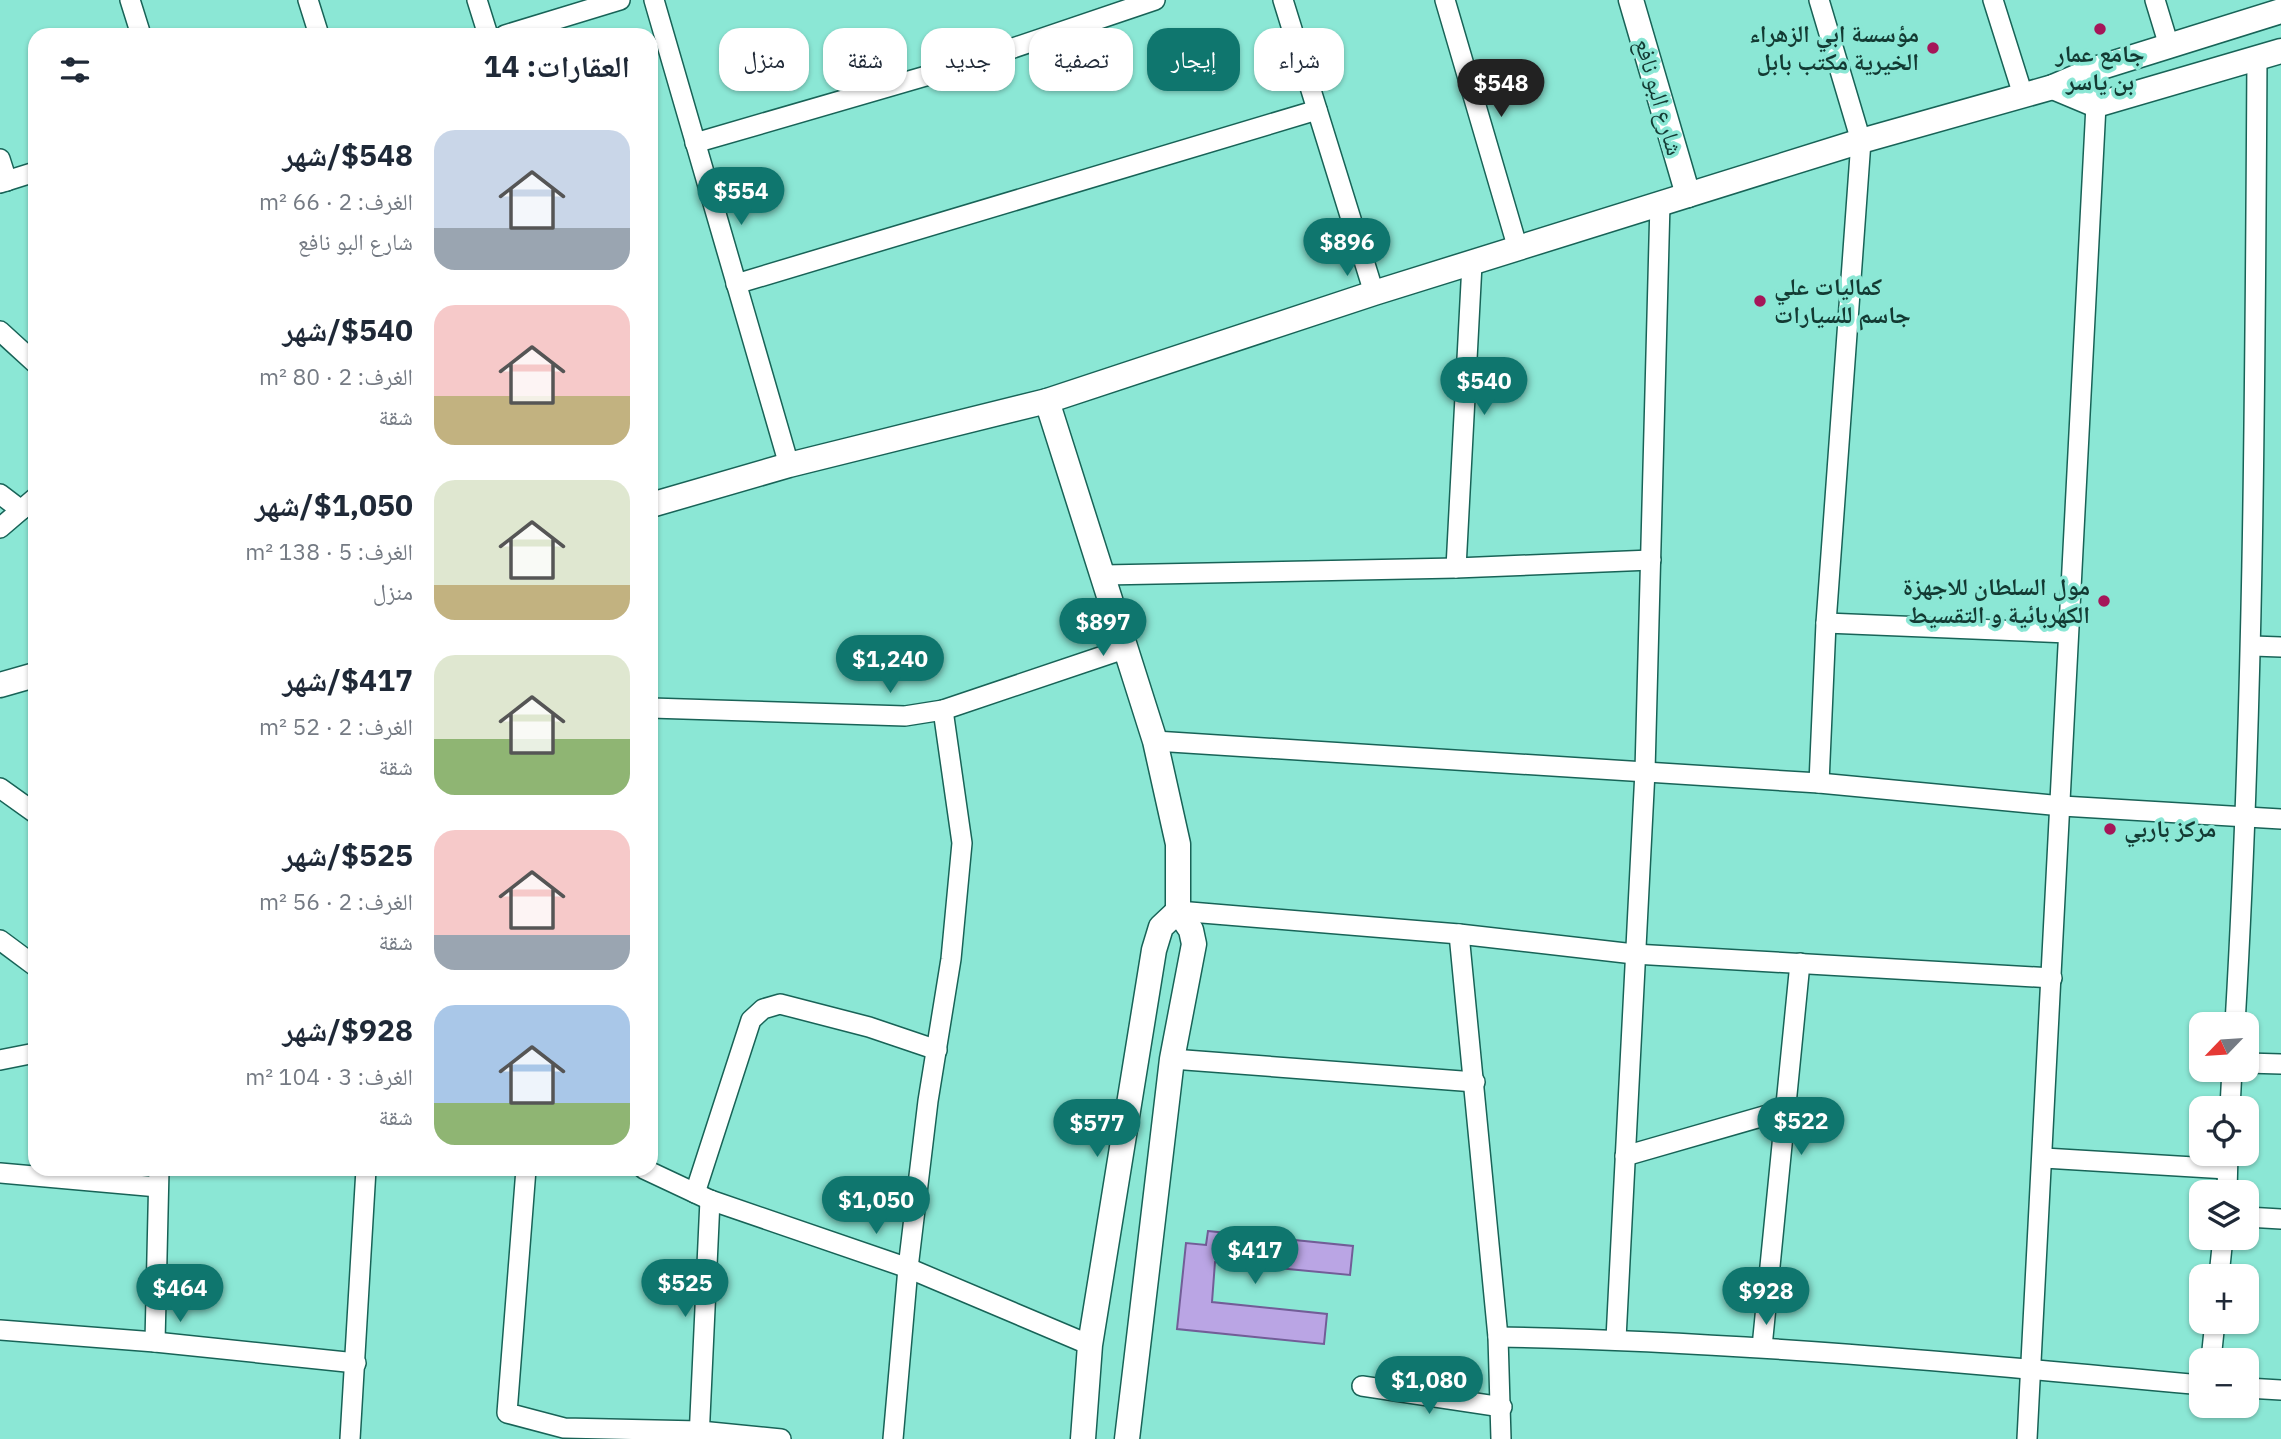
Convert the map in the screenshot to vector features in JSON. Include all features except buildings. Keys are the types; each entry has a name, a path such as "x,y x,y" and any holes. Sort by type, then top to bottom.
{"street":[{"path":"130,0 139,28"},
{"path":"308,0 316,28"},
{"path":"477,0 486,28"},
{"path":"528,28 620,0"},
{"path":"653,0 789,465"},
{"path":"695,143 957,67 1155,0"},
{"path":"1283,0 1374,293"},
{"path":"1445,0 1518,249"},
{"name":"شارع البو نافع","path":"1631,0 1688,195"},
{"path":"1819,0 1861,141 1826,623 1819,783"},
{"path":"1993,0 2024,95"},
{"path":"2155,0 2169,46"},
{"path":"658,503 789,465 1047,401 1374,293 1861,141 2053,87 2095,69 2281,11"},
{"path":"2053,87 2096,105 2281,51"},
{"path":"2236,1012 2253,646 2257,58"},
{"path":"2027,1439 2062,806 2068,633 2096,105 2095,69"},
{"path":"736,284 1317,110"},
{"path":"0,159 4,182 28,174"},
{"path":"1616,1339 1645,771 1660,203"},
{"path":"1456,568 1472,264"},
{"path":"0,331 28,357"},
{"path":"1047,401 1104,575 1124,649 1156,741 1178,844 1178,911 1191,930 1194,944 1172,1059 1127,1439"},
{"path":"0,494 28,504"},
{"path":"0,527 28,504"},
{"path":"1104,575 1456,568 1651,560"},
{"path":"1826,623 2068,633"},
{"path":"2253,646 2281,647"},
{"path":"658,708 905,716 943,710 1124,649"},
{"path":"0,685 28,677"},
{"path":"892,1439 908,1268 951,958 962,843 943,710"},
{"path":"1156,741 1819,783 2062,806 2281,819"},
{"path":"0,788 28,808"},
{"path":"1083,1439 1090,1345 1154,950 1161,926 1178,911 1459,933 1634,954 2052,978"},
{"path":"1459,933 1498,1337 1501,1439"},
{"path":"0,940 28,961"},
{"path":"1762,1347 1800,963"},
{"path":"700,1435 702,1197 751,1020 763,1009 780,1004 869,1027 937,1050"},
{"path":"0,1060 28,1054"},
{"path":"1172,1059 1475,1082"},
{"path":"2259,1063 2281,1064"},
{"path":"1625,1156 1786,1110"},
{"path":"2044,1157 2189,1160"},
{"path":"0,1173 28,1174"},
{"path":"95,1176 159,1178 155,1342"},
{"path":"350,1439 366,1176"},
{"path":"525,1176 508,1413 564,1428 781,1439"},
{"path":"658,1176 702,1197 908,1268 1090,1345"},
{"path":"2259,1218 2281,1219"},
{"path":"0,1329 356,1363"},
{"path":"1498,1337 1616,1339 1762,1347 2189,1384"},
{"path":"1362,1386 1502,1406"},
{"path":"2259,1389 2281,1390"}],"place":[{"name":"جامع عمار بن ياسر","path":"2100,29"},
{"name":"مؤسسة ابي الزهراء الخيرية مكتب بابل","path":"1933,48"},
{"name":"كماليات علي جاسم للسيارات","path":"1760,301"},
{"name":"مول السلطان للاجهزة الكهربائية و التقسيط","path":"2104,601"},
{"name":"مركز باربي","path":"2110,829"}]}
